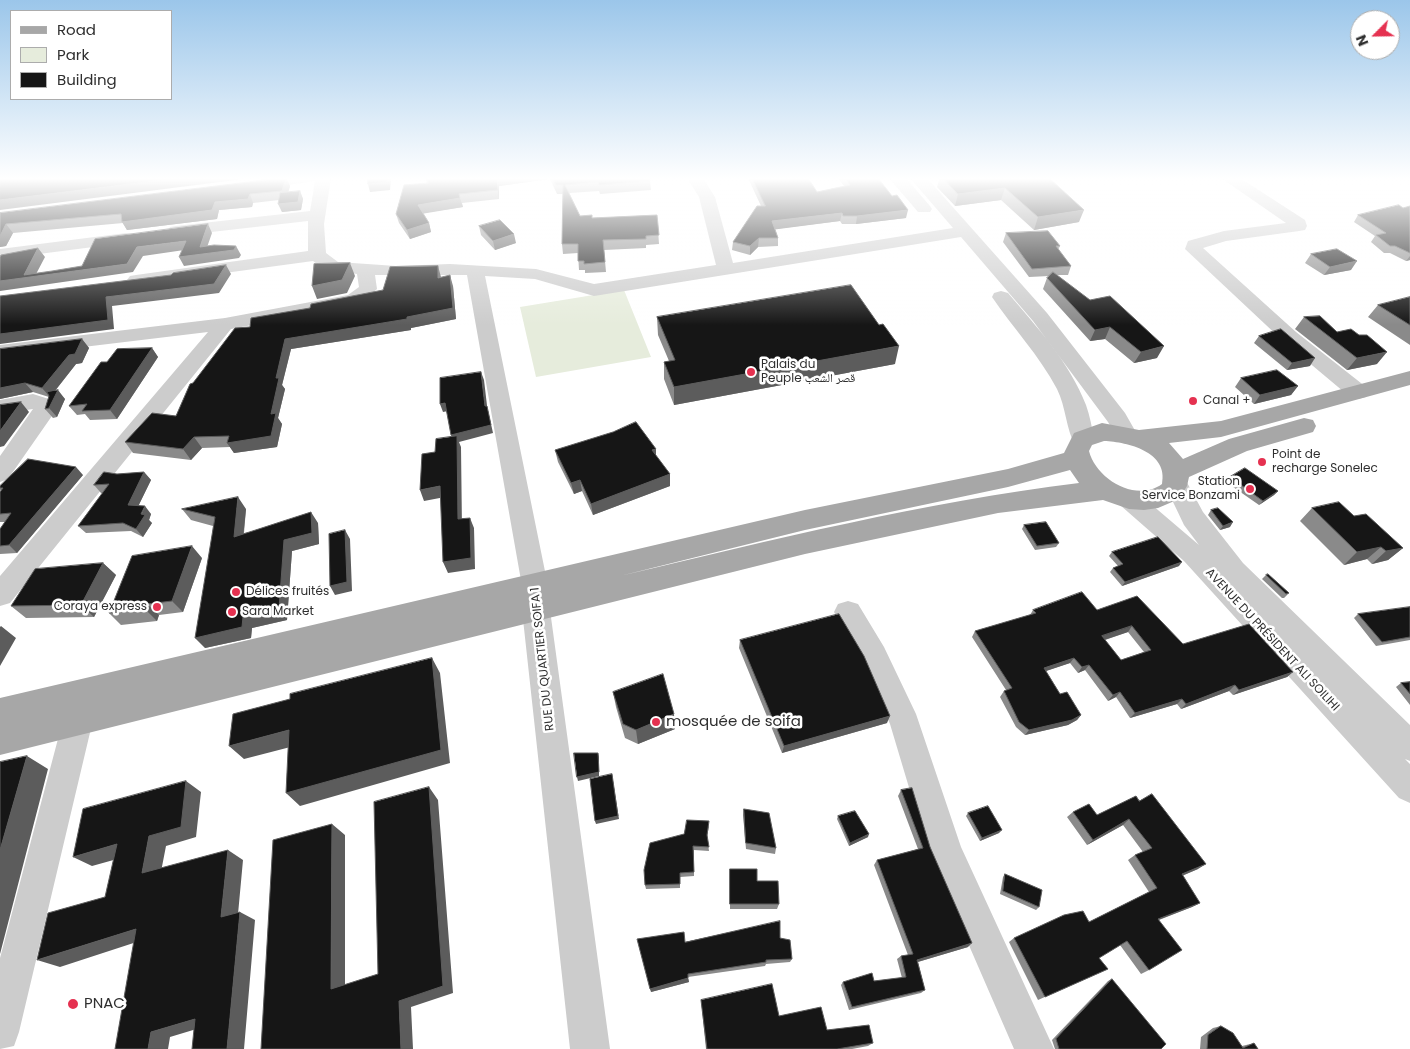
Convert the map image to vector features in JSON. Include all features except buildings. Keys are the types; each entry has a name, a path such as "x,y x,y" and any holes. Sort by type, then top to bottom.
{"main road":[{"path":"0,739 78,720 535,598 804,520 1008,478 1080,449 1102,432 1133,436 1220,429 1410,378"},
{"path":"1176,477 1238,445 1410,395"},
{"path":"0,713 535,598 998,503 1117,494 1146,500 1160,497 1170,491 1176,477 1172,462 1164,453 1133,436"},
{"path":"1080,449 1085,475 1117,494"}],"street":[{"path":"163,233 215,227"},
{"path":"317,227 318,255 330,265 410,272 456,269 475,272 536,274 594,290 966,231"},
{"path":"715,227 726,269"},
{"path":"940,227 1016,314 1058,375 1074,402 1080,449"},
{"path":"962,227 1040,317 1117,418 1133,436"},
{"path":"1291,227 1224,236 1194,245 1194,249 1289,336 1358,392"},
{"path":"0,254 143,236"},
{"path":"116,283 318,255"},
{"path":"0,351 225,324 354,300 368,289 366,269"},
{"name":"RUE DU QUARTIER SOIFA 1","path":"475,272 535,598 590,1049"},
{"path":"0,595 225,324"},
{"path":"0,407 33,401 44,405 43,413 0,473"},
{"name":"AVENUE DU PRÉSIDENT ALI SOILIHI","path":"1176,477 1193,518 1234,570 1410,746"},
{"name":"AVENUE DU PRÉSIDENT ALI SOILIHI","path":"1117,494 1193,554 1406,776"},
{"path":"848,612 874,656 905,724 945,851 1034,1049"},
{"path":"0,1032 78,720"}],"green space":[{"path":"624,290 651,357 536,377 520,307"}],"place":[{"name":"Palais du Peuple قصر الشعب","path":"751,372"},
{"name":"Canal +","path":"1193,401"},
{"name":"Point de recharge Sonelec","path":"1262,462"},
{"name":"Station Service Bonzami","path":"1250,489"},
{"name":"Délices fruités","path":"236,592"},
{"name":"Coraya express","path":"157,607"},
{"name":"Sara Market","path":"232,612"},
{"name":"mosquée de soifa","path":"656,722"},
{"name":"PNAC","path":"73,1004"}]}
